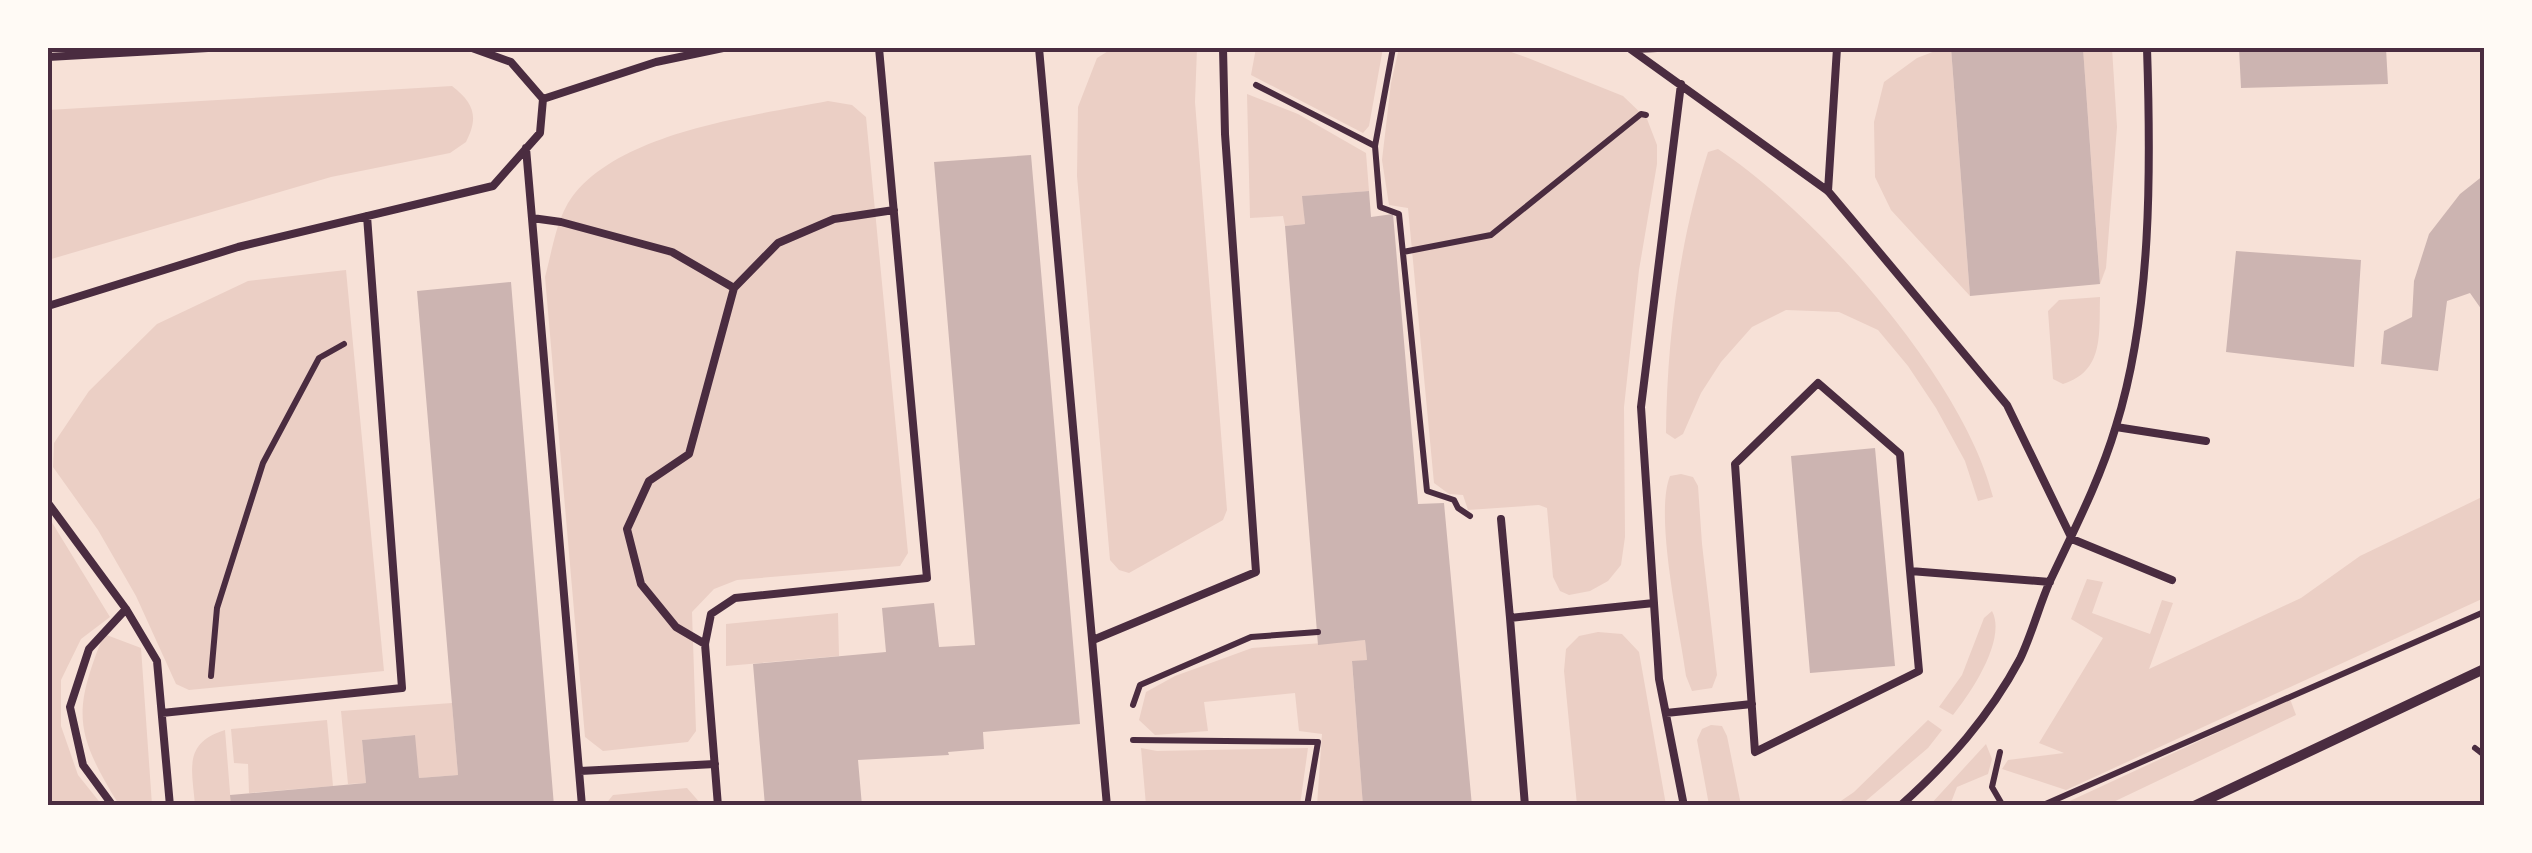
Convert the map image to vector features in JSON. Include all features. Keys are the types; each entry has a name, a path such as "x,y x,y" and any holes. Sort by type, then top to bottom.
{"street":[{"path":"2194,806 2484,669"}],"lane":[{"path":"48,56 208,48"},
{"path":"48,306 238,247 492,186 540,133 543,98 511,62 472,48"},
{"path":"655,48 656,62"},
{"path":"543,98 656,62 723,48"},
{"path":"718,806 706,644 712,614 735,598 927,578 879,48"},
{"path":"1039,48 1107,806"},
{"path":"1093,640 1256,572 1224,134 1223,48"},
{"path":"1631,48 1657,48"},
{"path":"1631,48 1828,191 2008,406 2072,539 2172,580"},
{"path":"1828,191 1837,48"},
{"path":"1900,806 1979,727 2021,656 2116,428 2136,347 2151,156 2147,48"},
{"path":"1681,84 1641,407 1659,679 1684,806"},
{"path":"526,148 582,806"},
{"path":"706,644 676,627 642,584 627,529 649,481 689,454 734,288 778,243 834,219 894,210"},
{"path":"162,714 402,688 367,216"},
{"path":"532,218 672,252 734,288"},
{"path":"1818,383 1900,454 1910,571 1918,671 1755,752 1735,464 1818,383"},
{"path":"2116,428 2206,441"},
{"path":"48,504 126,609 157,661 170,806"},
{"path":"1501,519 1525,806"},
{"path":"1910,571 2050,582"},
{"path":"1510,618 1654,603"},
{"path":"113,806 83,765 70,708 89,649 126,609"},
{"path":"1666,712 1752,704"},
{"path":"580,772 715,764"}],"path":[{"path":"1392,48 1374,146 1380,207 1400,214 1428,492 1454,500 1466,516 1501,519"},
{"path":"1223,69 1374,146"},
{"path":"1403,252 1491,234 1641,114 1677,120"},
{"path":"213,708 211,673 217,608 263,464 319,358 375,326"},
{"path":"2041,806 2484,612"},
{"path":"1130,714 1140,685 1251,636 1318,632"},
{"path":"1131,727 1133,756"},
{"path":"1132,740 1318,742 1308,806"},
{"path":"2475,748 2484,756"},
{"path":"1996,768 1992,787 2004,806"}],"shaded area":[{"path":"1113,48 1197,48 1195,102 1227,510 1223,520 1129,573 1119,570 1110,560 1077,176 1078,107 1097,58"},
{"path":"1256,48 1383,48 1369,126 1363,133 1251,75"},
{"path":"1399,48 1500,48 1528,58 1623,96 1647,119 1657,145 1624,407 1625,537 1621,565 1608,581 1590,591 1569,595 1560,591 1553,577 1547,508 1539,505 1468,510 1463,495 1449,494 1434,483 1408,208 1389,205 1382,160"},
{"path":"1951,48 1970,296 1891,210 1875,177 1874,122 1884,82 1917,58"},
{"path":"2083,48 2112,48 2117,127 2106,268 2100,284"},
{"path":"452,86 470,105 473,118 466,142 450,153 331,177 48,260 48,110"},
{"path":"1247,94 1298,114 1366,153 1369,191 1303,196 1305,224 1285,226 1283,216 1250,218"},
{"path":"828,101 852,105 866,117 908,553 900,566 737,580 714,589 692,612 696,731 688,742 603,751 585,737 545,277 558,225 572,197 594,175 622,156 690,130"},
{"path":"1718,149 1799,214 1882,304 1952,402 1977,451 1993,497 1978,501 1965,461 1908,366 1878,330 1839,312 1786,310 1752,327 1721,362 1701,393 1683,434 1675,439 1666,433 1672,327 1682,256 1708,152"},
{"path":"346,270 384,671 189,690 176,684 136,596 98,530 53,467 54,443 89,391 157,324 248,281"},
{"path":"2100,297 2099,338 2092,361 2076,378 2063,384 2053,379 2048,311 2059,300"},
{"path":"1670,476 1693,477 1698,486 1717,675 1712,688 1692,691 1686,676 1666,545 1666,494"},
{"path":"2484,496 2484,598 2066,790 2002,769 2008,760 2064,753 2039,743 2103,638 2071,619 2087,579 2103,582 2092,613 2150,634 2162,600 2173,603 2149,669 2301,598 2360,556"},
{"path":"48,516 110,617 81,639 61,680 61,726 78,775 102,805 48,805"},
{"path":"1992,611 1995,636 1991,650 1977,680 1953,715 1939,707 1962,675 1984,618"},
{"path":"838,613 839,656 726,666 726,624"},
{"path":"1598,632 1622,634 1639,652 1666,805 1577,805 1564,671 1566,649 1579,636"},
{"path":"104,634 141,648 152,805 118,803 86,739 83,703"},
{"path":"1365,640 1367,660 1352,662 1363,805 1317,805 1322,734 1299,731 1295,693 1204,702 1208,731 1155,735 1139,720 1146,692 1175,676 1252,648"},
{"path":"2290,699 2296,715 2107,805 2059,806"},
{"path":"452,703 458,775 419,778 414,735 362,740 366,783 348,784 341,711"},
{"path":"327,720 333,786 249,793 248,764 234,763 231,729"},
{"path":"1928,720 1942,730 1928,748 1861,805 1835,805 1854,792"},
{"path":"1722,726 1727,736 1741,805 1709,805 1697,740 1702,729"},
{"path":"225,730 231,805 195,805 192,769 196,750 212,735"},
{"path":"1986,744 1992,759 1988,774 1957,787 1950,805 1930,805"},
{"path":"1141,748 1308,748 1300,805 1146,805"},
{"path":"687,788 702,805 605,805 613,795"}],"building":[{"path":"1951,48 2083,48 2100,284 1970,296"},
{"path":"2239,48 2386,48 2388,84 2241,88"},
{"path":"1031,155 1080,724 983,732 984,749 948,752 949,755 858,760 862,806 765,806 753,664 886,652 882,608 934,603 939,647 975,645 934,162"},
{"path":"2484,175 2484,313 2470,293 2447,301 2438,371 2381,364 2384,331 2412,317 2414,281 2429,234 2460,194"},
{"path":"1369,191 1371,217 1393,214 1418,504 1444,503 1472,806 1363,806 1352,661 1367,660 1365,640 1318,645 1285,226 1305,224 1302,196"},
{"path":"2236,251 2361,260 2354,367 2226,352"},
{"path":"511,282 554,806 231,806 230,795 366,783 362,740 415,735 419,778 458,775 417,291"},
{"path":"1875,448 1895,666 1810,673 1791,456"}]}
